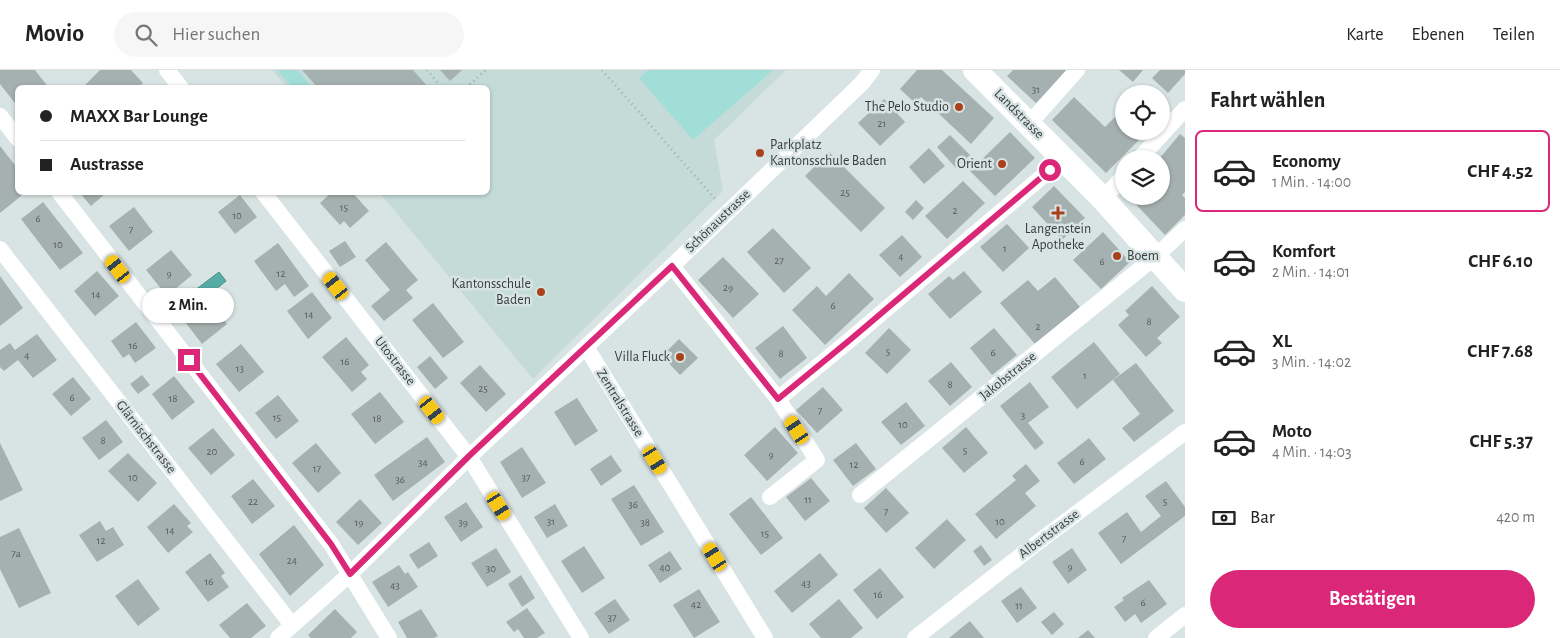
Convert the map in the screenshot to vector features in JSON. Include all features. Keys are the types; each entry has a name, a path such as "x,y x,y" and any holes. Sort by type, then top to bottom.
{"main road":[{"name":"Landstrasse","path":"975,70 1064,158 1185,290"}],"street":[{"path":"167,70 179,85"},
{"name":"Schönaustrasse","path":"278,638 350,574 469,456 672,266 862,82 872,70"},
{"path":"1029,124 1077,70"},
{"path":"1147,150 1185,109"},
{"path":"0,116 15,135"},
{"path":"778,399 1064,158"},
{"path":"1103,199 1115,186"},
{"path":"61,195 325,536 389,638"},
{"name":"Utostrasse","path":"265,195 469,456 581,638"},
{"name":"Jakobstrasse","path":"860,495 1155,257 1185,230"},
{"name":"Glärnischstrasse","path":"0,249 292,625"},
{"path":"672,266 778,399 817,460 770,497"},
{"name":"Zentralstrasse","path":"586,347 765,638"},
{"name":"Albertstrasse","path":"915,638 1033,546 1185,432"},
{"path":"1156,638 1185,615"}],"path":[{"path":"427,70 440,85"},
{"path":"469,85 486,70"},
{"path":"602,70 727,213"}],"shaded area":[{"name":"Kantonsschule Baden","path":"272,70 786,70 714,140 723,191 533,379 382,195 490,195 490,85 285,85"},
{"path":"277,70 297,70 310,85 290,85"},
{"path":"648,70 773,70 693,140 639,78"},
{"path":"219,272 226,281 194,307 186,297"}],"building":[{"path":"0,70 35,70 47,85 15,85 15,103 0,84"},
{"path":"100,70 131,70 143,83 141,85 85,85"},
{"path":"302,70 413,70 426,85 315,85"},
{"path":"440,70 462,70 450,81"},
{"path":"917,70 942,70 994,118 971,144 921,97 915,103 900,89"},
{"path":"1013,70 1067,70 1036,103 1007,76"},
{"path":"1119,70 1143,70 1133,82"},
{"path":"1160,70 1185,70 1185,74 1170,91 1170,85 1159,85 1152,78"},
{"path":"1074,97 1105,127 1115,117 1115,140 1139,140 1129,150 1115,150 1115,164 1106,173 1052,120"},
{"path":"884,99 905,122 880,146 858,123"},
{"name":"Orient","path":"1010,132 1035,158 995,196 970,171"},
{"path":"1180,134 1185,138 1185,192 1182,195 1185,198 1185,215 1165,235 1137,205 1170,205 1170,150 1167,150"},
{"path":"950,135 970,155 956,168 937,147"},
{"path":"0,146 15,165 15,195 22,195 0,213"},
{"path":"929,148 945,166 924,184 909,167"},
{"path":"829,152 885,208 861,232 805,176"},
{"path":"963,181 985,203 947,239 925,216"},
{"name":"Langenstein Apotheke","path":"1054,186 1085,218 1062,240 1032,207"},
{"path":"82,195 104,195 91,206"},
{"path":"240,195 257,217 235,234 218,212"},
{"path":"329,195 355,195 369,211 350,228 344,221 340,225 320,203"},
{"path":"916,200 924,208 913,220 905,212"},
{"path":"43,202 83,253 60,270 21,219"},
{"path":"134,207 153,232 129,251 109,226"},
{"path":"1007,224 1029,248 1003,272 980,247"},
{"path":"773,228 811,268 784,293 747,252"},
{"path":"1103,232 1130,262 1101,289 1073,260"},
{"path":"902,235 922,257 900,277 879,255"},
{"path":"345,241 356,257 340,267 329,251"},
{"path":"386,242 418,280 406,290 413,298 384,321 371,306 390,290 365,260"},
{"path":"278,243 309,286 294,297 285,284 276,291 254,261"},
{"path":"171,250 192,275 167,296 146,270"},
{"path":"723,257 759,294 733,318 698,280"},
{"path":"97,271 119,296 95,316 74,291"},
{"path":"964,271 982,292 950,319 928,294 949,276 953,280"},
{"path":"849,273 874,299 825,345 792,310 817,286 826,296"},
{"path":"0,276 23,308 0,326"},
{"path":"1055,277 1080,307 1035,344 1000,303 1028,280 1038,291"},
{"path":"1152,286 1180,317 1157,338 1162,343 1146,357 1118,325 1129,315 1125,311"},
{"path":"312,292 332,318 308,339 287,311"},
{"path":"207,299 227,324 202,344 182,318"},
{"path":"433,303 464,342 443,358 412,320"},
{"path":"136,322 156,348 135,363 129,354 123,358 111,341"},
{"path":"783,326 807,358 780,379 755,348"},
{"path":"889,328 911,350 887,374 865,353"},
{"path":"994,328 1017,355 992,375 970,348"},
{"path":"37,334 57,360 33,378 18,360 4,371 0,367 0,350 10,343 15,350"},
{"path":"346,337 369,365 361,372 367,379 352,392 322,357"},
{"name":"Villa Fluck","path":"679,339 698,358 680,375 662,356"},
{"path":"1094,342 1120,374 1077,409 1051,377"},
{"path":"241,344 264,372 239,392 216,364"},
{"path":"430,356 448,378 435,389 417,367"},
{"path":"951,362 972,387 950,406 928,381"},
{"path":"1136,363 1174,411 1134,442 1122,428 1140,414 1113,380"},
{"path":"480,365 506,394 486,412 460,383"},
{"path":"142,375 150,385 138,394 130,384"},
{"path":"174,376 195,402 172,420 152,394"},
{"path":"73,377 91,399 71,416 52,394"},
{"path":"1030,382 1049,407 1028,423 1044,443 1035,450 1000,406"},
{"path":"823,387 843,410 817,433 796,410"},
{"path":"380,392 404,422 375,444 351,414"},
{"path":"278,395 299,421 276,439 255,413"},
{"path":"577,398 598,431 575,446 554,412"},
{"path":"906,402 925,426 901,445 881,422"},
{"path":"106,420 123,442 99,460 82,438"},
{"path":"775,427 798,453 767,481 744,455"},
{"path":"966,427 988,453 964,473 942,448"},
{"path":"213,428 235,455 211,475 188,448"},
{"path":"427,437 445,462 393,501 374,475"},
{"path":"1089,438 1106,459 1074,484 1057,463"},
{"path":"0,443 23,490 0,501"},
{"path":"316,443 341,473 318,493 292,463"},
{"path":"856,443 876,469 853,486 833,460"},
{"path":"522,447 546,483 522,498 500,462"},
{"path":"128,453 157,483 138,502 108,471"},
{"path":"611,455 622,471 601,486 590,469"},
{"path":"1026,464 1040,481 1025,493 1036,506 996,539 975,514 1016,480 1012,476"},
{"path":"811,478 830,501 805,521 786,497"},
{"path":"253,479 275,506 252,524 231,496"},
{"path":"1166,481 1185,507 1185,516 1121,564 1098,533 1127,512 1141,532 1161,516 1145,496"},
{"path":"634,485 664,532 641,546 611,499"},
{"path":"886,488 909,513 886,533 864,508"},
{"path":"751,497 783,538 761,555 729,514"},
{"path":"360,499 382,523 358,545 336,522"},
{"path":"466,502 483,527 461,542 444,517"},
{"path":"174,504 191,523 187,526 193,532 168,553 147,527"},
{"path":"555,504 568,526 547,538 534,517"},
{"path":"947,519 966,540 934,569 915,548"},
{"path":"100,521 106,531 113,527 124,545 97,562 79,535"},
{"path":"294,525 324,565 290,596 259,554"},
{"path":"19,528 51,593 19,608 0,569 0,537"},
{"path":"429,542 438,556 418,569 409,555"},
{"path":"981,545 992,560 984,566 973,551"},
{"path":"584,546 605,578 582,593 561,561"},
{"path":"496,548 511,572 487,587 471,563"},
{"path":"1072,548 1087,570 1068,584 1052,562"},
{"path":"670,551 682,569 660,583 648,565"},
{"path":"210,553 225,573 221,576 229,587 208,602 185,572"},
{"path":"820,553 838,575 792,613 774,591"},
{"path":"399,565 405,574 408,572 418,587 388,607 372,582"},
{"path":"880,568 904,597 877,619 853,590"},
{"path":"521,575 535,598 522,607 508,584"},
{"path":"138,579 160,609 138,626 115,596"},
{"path":"1149,580 1167,604 1141,623 1135,614 1125,622 1114,607 1124,600 1122,598"},
{"path":"1021,587 1037,608 1017,623 1001,601"},
{"path":"699,589 720,622 694,638 673,605"},
{"path":"615,599 630,620 609,634 594,613"},
{"path":"839,599 863,628 851,638 821,638 809,624"},
{"path":"247,603 266,626 251,638 230,638 219,625"},
{"path":"527,608 545,633 537,638 524,638 518,629 514,632 506,622"},
{"path":"335,609 357,632 351,638 311,638 308,635"},
{"path":"421,609 438,636 434,638 407,638 398,622"},
{"path":"1054,612 1064,624 1052,635 1041,622"},
{"path":"970,621 984,638 949,638"},
{"path":"1088,630 1095,638 1078,638"}],"place":[{"name":"The Pelo Studio","path":"959,107"},
{"name":"Parkplatz Kantonsschule Baden","path":"760,153"},
{"name":"Orient","path":"1002,164"},
{"name":"Langenstein Apotheke","path":"1058,213"},
{"name":"Boem","path":"1117,256"},
{"name":"Kantonsschule Baden","path":"541,292"},
{"name":"Villa Fluck","path":"680,357"}],"route":[{"path":"189,360 331,544 350,574 469,456 672,266 778,399 1050,170"}]}
